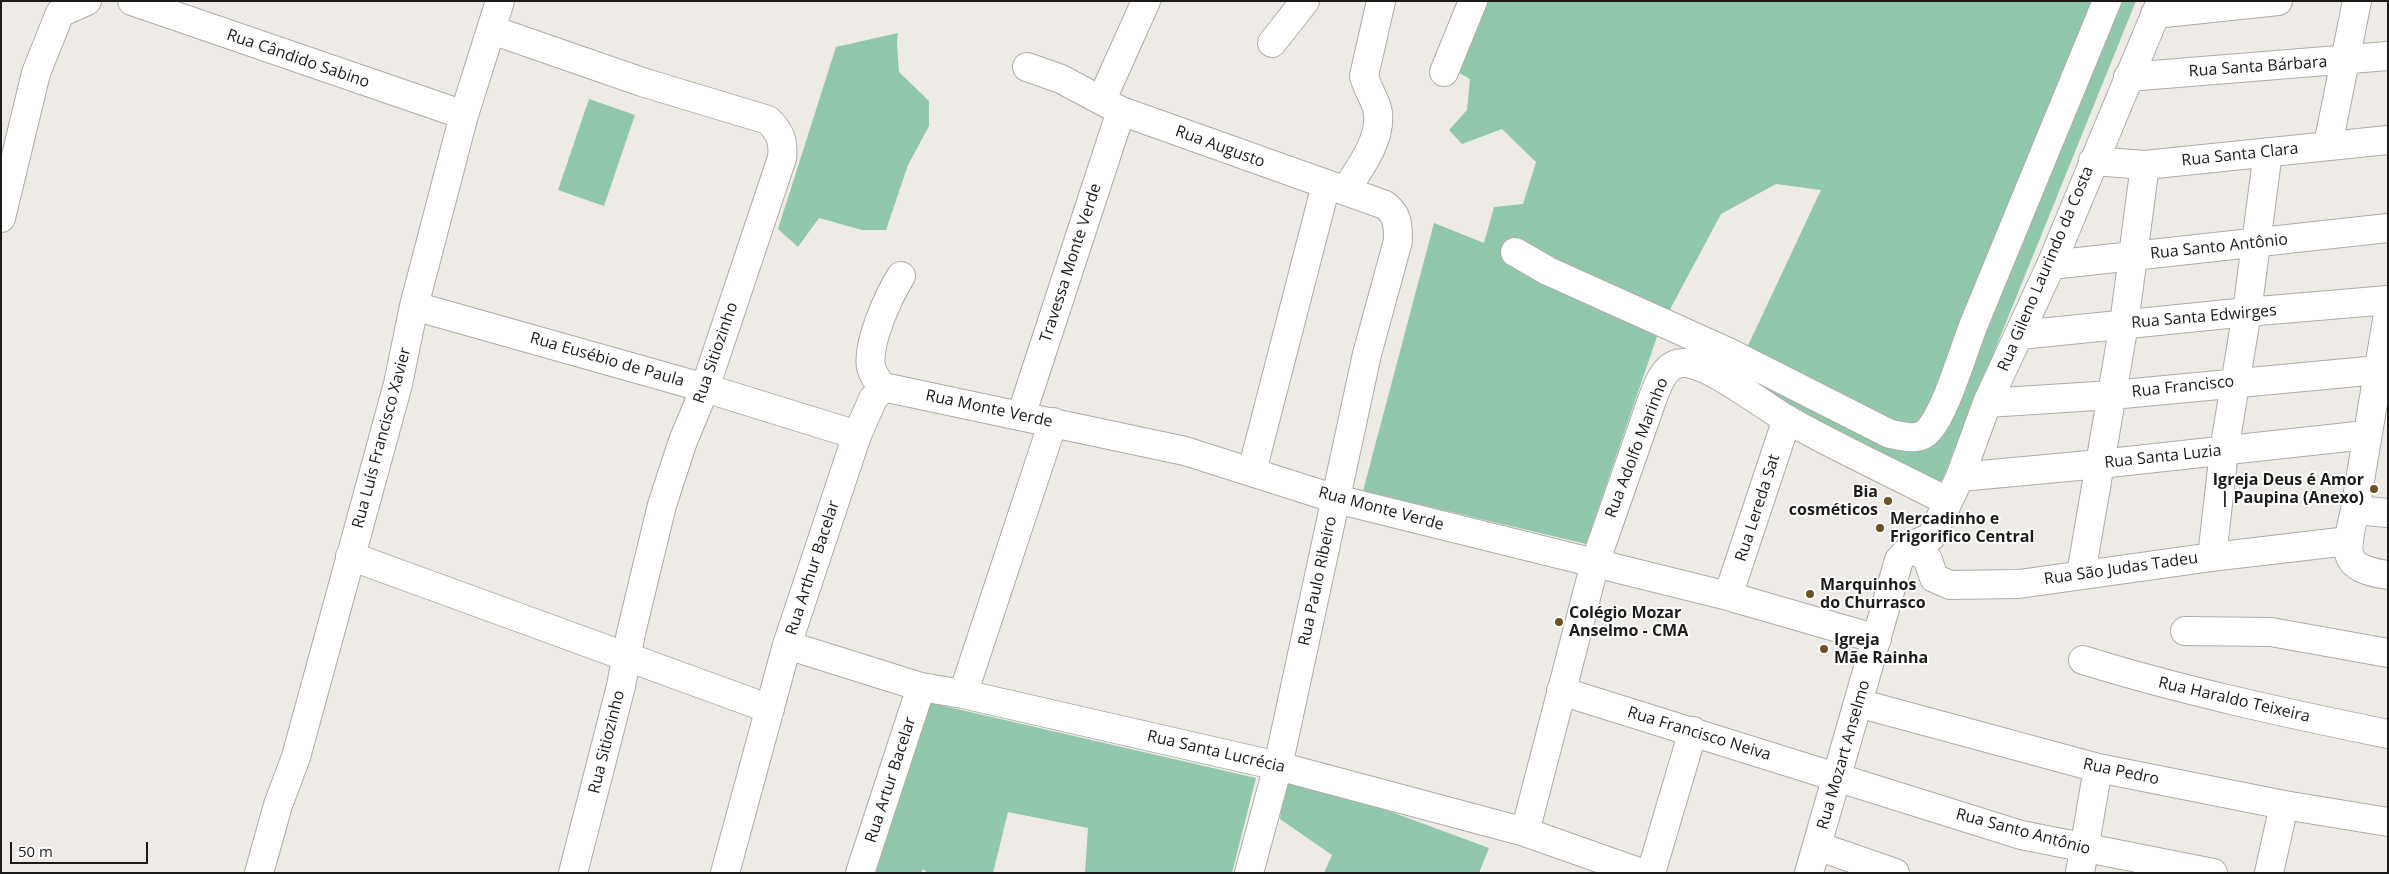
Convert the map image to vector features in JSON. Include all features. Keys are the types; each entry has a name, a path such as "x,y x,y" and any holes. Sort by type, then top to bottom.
{"street":[{"path":"1,218 36,73 60,13 87,1"},
{"name":"Rua Cândido Sabino","path":"132,1 464,115"},
{"name":"Rua Luís Francisco Xavier","path":"259,873 278,805 296,757 398,384 414,306 464,115 500,1"},
{"name":"Travessa Monte Verde","path":"1022,416 1112,105 1146,1"},
{"path":"1272,43 1305,1"},
{"path":"1252,471 1335,188 1364,161 1373,143 1378,112 1367,88 1364,76 1380,1"},
{"path":"1444,72 1473,1"},
{"path":"1515,252 1722,364 1890,434 1914,438 1923,436 1934,424 2108,1"},
{"path":"2158,7 2278,1"},
{"path":"2328,145 2357,1"},
{"name":"Rua Gileno Laurindo da Costa","path":"1922,541 1960,477 1988,403 2051,266 2158,7"},
{"name":"Rua Sitiozinho","path":"492,30 642,82 768,120 779,132 784,146 782,158 705,388 683,441 662,505 631,633 628,658 573,873"},
{"name":"Rua Santa Bárbara","path":"2128,77 2388,56"},
{"name":"Rua Augusto","path":"1027,67 1061,79 1112,105 1385,205"},
{"name":"Rua Santa Clara","path":"2093,161 2145,165 2388,140"},
{"path":"2212,557 2224,451 2247,312 2268,152"},
{"path":"2081,574 2124,324 2145,165"},
{"name":"Rua Paulo Ribeiro","path":"1249,873 1278,766 1367,354 1398,241 1398,223 1394,212 1385,205"},
{"name":"Rua Santo Antônio","path":"2051,266 2388,228"},
{"path":"883,387 875,378 871,366 874,343 890,293 901,276"},
{"name":"Rua Santa Edwirges","path":"2020,335 2388,300"},
{"name":"Rua Eusébio de Paula","path":"414,306 705,388 857,434"},
{"path":"2388,314 2378,370 2374,428 2348,541 2349,555 2358,567 2372,573 2388,575"},
{"name":"Rua Adolfo Marinho","path":"1525,832 1595,563 1652,400 1664,374 1669,368 1686,363 1722,364 1787,420 1947,501"},
{"name":"Rua Francisco","path":"1988,403 2112,395 2378,370"},
{"name":"Rua Monte Verde","path":"883,387 1185,451 1252,471 1336,500 1728,596 1877,639"},
{"name":"Rua Arthur Bacelar","path":"725,873 787,645 857,434 873,399 883,387"},
{"name":"Rua Lereda Sat","path":"1728,596 1787,420"},
{"path":"963,694 1053,422"},
{"name":"Rua Santa Luzia","path":"1960,477 2224,451 2374,428"},
{"path":"2355,510 2388,513"},
{"name":"Rua São Judas Tadeu","path":"1922,541 1934,578 1950,585 2019,584 2081,574 2348,541"},
{"name":"Rua Mozart Anselmo","path":"1809,873 1899,560 1922,541"},
{"path":"350,556 770,710"},
{"path":"2185,631 2271,632 2388,653"},
{"name":"Rua Santa Lucrécia","path":"787,645 921,687 963,694 1278,766 1525,832 1641,873"},
{"name":"Rua Haraldo Teixeira","path":"2083,660 2139,678 2200,693 2388,734"},
{"name":"Rua Artur Bacelar","path":"860,873 921,687"},
{"name":"Rua Francisco Neiva","path":"1561,691 1693,731 1837,778"},
{"name":"Rua Pedro","path":"1858,703 2098,768 2284,805 2388,822"},
{"path":"1651,873 1693,731"},
{"path":"2082,861 2098,768"},
{"name":"Rua Santo Antônio","path":"1837,778 2021,835 2082,861 2213,873"},
{"path":"2269,873 2284,805"},
{"path":"1818,846 1895,873"}],"green space":[{"path":"1458,1 2136,1 1939,488 1730,384 1821,190 1776,184 1721,214 1660,328 1586,544 1363,491 1434,223 1484,243 1494,207 1523,204 1536,162 1502,129 1462,144 1449,130 1467,110 1470,79 1436,60"},
{"path":"898,33 899,72 929,101 929,126 908,165 886,230 862,230 819,218 798,247 778,229 836,47"},
{"path":"589,99 635,115 604,206 558,190"},
{"path":"931,703 1256,778 1232,873 1085,873 1088,828 1008,812 993,873 928,873 923,869 921,873 875,873"},
{"path":"1286,773 1489,848 1479,873 1324,873 1332,855 1280,819"}],"place":[{"name":"Igreja Deus é Amor | Paupina (Anexo)","path":"2374,489"},
{"name":"Bia cosméticos","path":"1888,501"},
{"name":"Mercadinho e Frigorifico Central","path":"1880,528"},
{"name":"Marquinhos do Churrasco","path":"1810,594"},
{"name":"Colégio Mozar Anselmo - CMA","path":"1559,622"},
{"name":"Igreja Mãe Rainha","path":"1824,649"}]}
